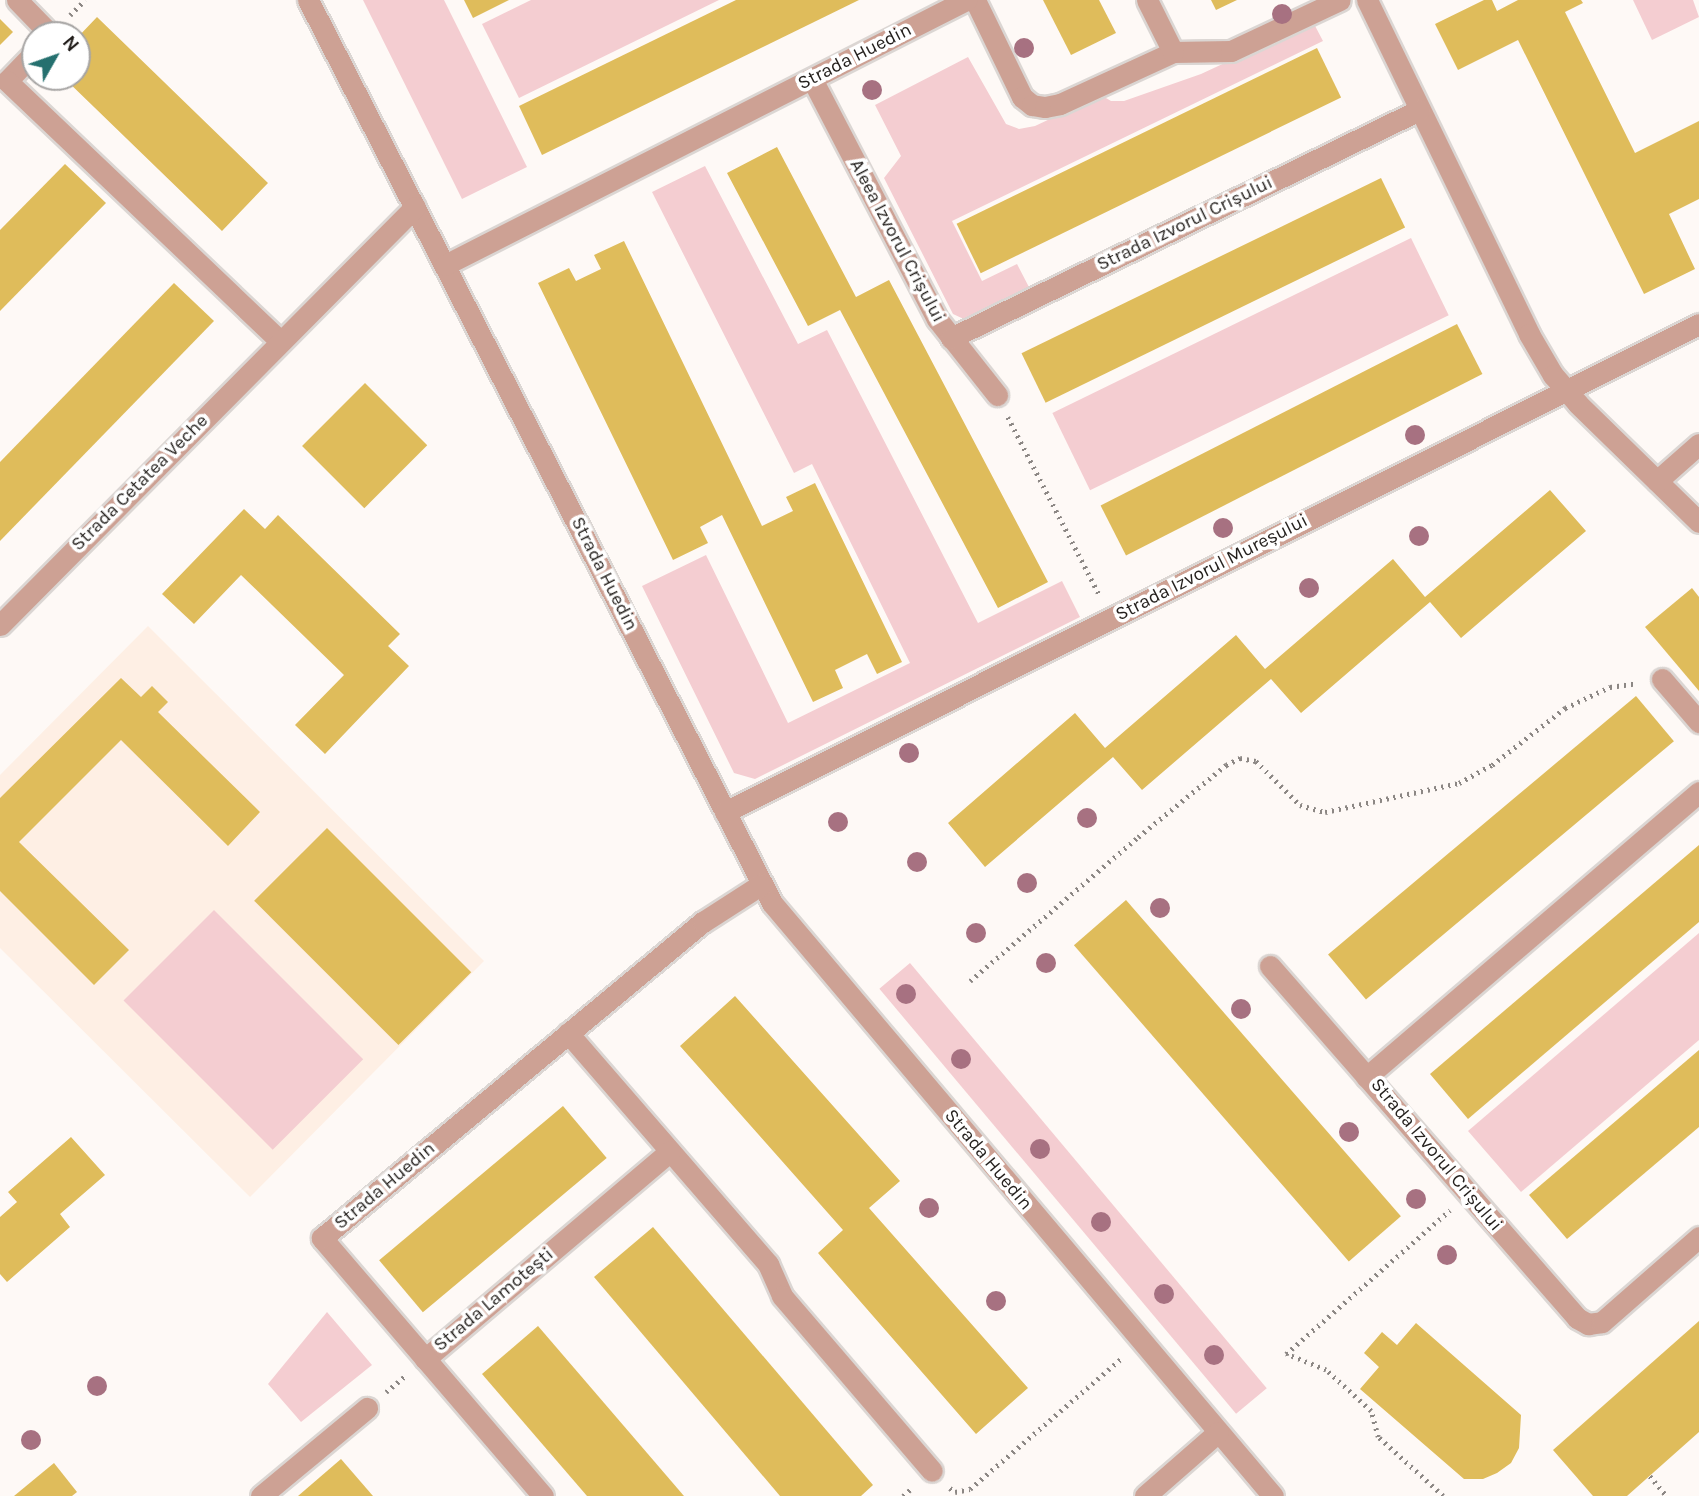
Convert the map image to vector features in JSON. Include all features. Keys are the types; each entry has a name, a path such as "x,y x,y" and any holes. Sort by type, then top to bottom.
{"street":[{"path":"17,0 37,21"},
{"name":"Strada Huedin","path":"308,0 762,884 789,925 1273,1496"},
{"name":"Strada Huedin","path":"445,265 966,0"},
{"path":"975,0 1022,97 1032,105 1045,107 1060,104 1172,52 1231,51 1340,0"},
{"path":"1147,0 1172,52"},
{"path":"1367,0 1529,334 1567,391 1699,522"},
{"path":"21,67 8,81 281,342"},
{"name":"Aleea Izvorul Crișului","path":"812,79 937,319 997,395"},
{"name":"Strada Izvorul Crișului","path":"951,338 1419,110"},
{"name":"Strada Cetatea Veche","path":"0,625 415,207"},
{"name":"Strada Izvorul Mureșului","path":"725,812 1699,324"},
{"path":"1657,481 1699,444"},
{"path":"1662,679 1699,722"},
{"name":"Strada Izvorul Crișului","path":"1699,792 1367,1077 1577,1318 1588,1324 1602,1322 1699,1237"},
{"name":"Strada Huedin","path":"425,1359 322,1238 703,922 762,884"},
{"path":"1270,966 1367,1077"},
{"path":"568,1033 768,1264 782,1296 932,1471"},
{"name":"Strada Lamotești","path":"544,1496 425,1359 670,1151"},
{"path":"261,1496 367,1408"},
{"path":"1145,1496 1218,1432"}],"path":[{"path":"997,395 1111,618"},
{"path":"970,981 1138,837 1226,765 1240,758 1256,761 1300,806 1325,812 1459,783 1492,765 1565,708 1588,695 1610,687 1662,679"},
{"path":"1443,1496 1378,1437 1371,1411 1335,1378 1326,1370 1286,1354 1469,1194"},
{"path":"932,1471 955,1492 970,1489 1142,1341"},
{"path":"367,1408 425,1359"},
{"path":"1650,1476 1667,1496"}],"shaded area":[{"path":"363,0 444,0 527,167 462,199"},
{"path":"531,0 719,0 519,98 482,24"},
{"path":"1633,0 1693,0 1699,17 1652,40"},
{"path":"1313,22 1323,41 952,221 982,281 1017,264 1031,291 968,321 953,314 884,178 901,156 875,105 968,57 1006,124 1019,129 1035,126 1101,95 1111,101 1124,101 1201,74"},
{"path":"705,166 798,344 827,330 978,623 1062,581 1080,617 755,779 734,773 642,586 706,555 788,723 910,663 812,464 794,473 652,192"},
{"path":"1411,238 1449,315 1090,490 1052,413"},
{"path":"148,626 484,961 250,1197 0,948 0,775"},
{"path":"214,910 363,1059 273,1150 123,1001"},
{"path":"1699,933 1699,1040 1521,1192 1468,1131"},
{"path":"910,963 1267,1388 1236,1414 879,989"},
{"path":"327,1312 372,1365 301,1422 268,1384"}],"building":[{"path":"464,0 509,0 473,18"},
{"path":"736,0 859,0 542,155 519,106"},
{"path":"1043,0 1099,0 1116,33 1071,55"},
{"path":"1211,0 1237,0 1216,10"},
{"path":"1484,0 1492,0 1497,11 1518,0 1581,0 1583,3 1565,12 1635,153 1699,121 1699,199 1669,214 1695,269 1644,294 1518,40 1458,70 1435,24"},
{"path":"97,17 268,183 222,231 77,91 91,91 91,23"},
{"path":"0,19 13,32 0,45"},
{"path":"1317,48 1341,97 981,273 957,224"},
{"path":"777,147 856,297 889,280 1048,582 998,608 840,310 808,326 727,173"},
{"path":"65,164 106,203 0,311 0,230"},
{"path":"1381,178 1405,227 1046,403 1021,353"},
{"path":"624,241 762,526 793,511 786,497 815,483 902,662 877,674 867,654 835,670 843,688 813,702 722,515 700,527 708,543 673,560 538,283 569,268 576,281 601,269 594,255"},
{"path":"174,283 214,321 0,541 0,462"},
{"path":"1457,324 1482,374 1126,555 1101,506"},
{"path":"365,383 427,445 364,508 302,446"},
{"path":"1550,490 1586,531 1461,638 1430,602 1301,713 1271,679 1142,790 1113,757 985,867 948,823 1075,713 1105,748 1236,635 1265,669 1393,559 1425,597"},
{"path":"244,509 265,529 278,515 400,634 388,646 409,666 325,754 295,725 344,675 241,575 194,624 162,594"},
{"path":"1692,588 1699,597 1699,691 1645,627"},
{"path":"121,678 141,697 152,686 168,702 158,712 260,812 228,846 121,740 19,842 129,950 94,985 0,891 0,798"},
{"path":"1636,696 1674,741 1366,1000 1328,954"},
{"path":"327,828 471,972 398,1045 254,901"},
{"path":"1699,845 1699,922 1468,1119 1430,1074"},
{"path":"1126,900 1401,1216 1349,1261 1074,945"},
{"path":"735,996 900,1181 869,1208 1028,1388 976,1434 818,1253 843,1230 680,1046"},
{"path":"1699,1050 1699,1127 1567,1239 1529,1195"},
{"path":"563,1106 607,1158 423,1312 379,1260"},
{"path":"71,1137 105,1175 60,1214 70,1227 7,1282 0,1274 0,1217 17,1202 8,1192"},
{"path":"653,1227 873,1485 861,1496 780,1496 594,1277"},
{"path":"1699,1321 1699,1432 1627,1496 1593,1496 1553,1450"},
{"path":"1416,1323 1521,1415 1519,1448 1511,1463 1497,1473 1483,1479 1464,1479 1360,1389 1379,1367 1364,1353 1382,1332 1397,1345"},
{"path":"538,1326 684,1496 587,1496 482,1374"},
{"path":"341,1459 373,1496 298,1496"},
{"path":"54,1463 77,1492 72,1496 14,1496"}]}
